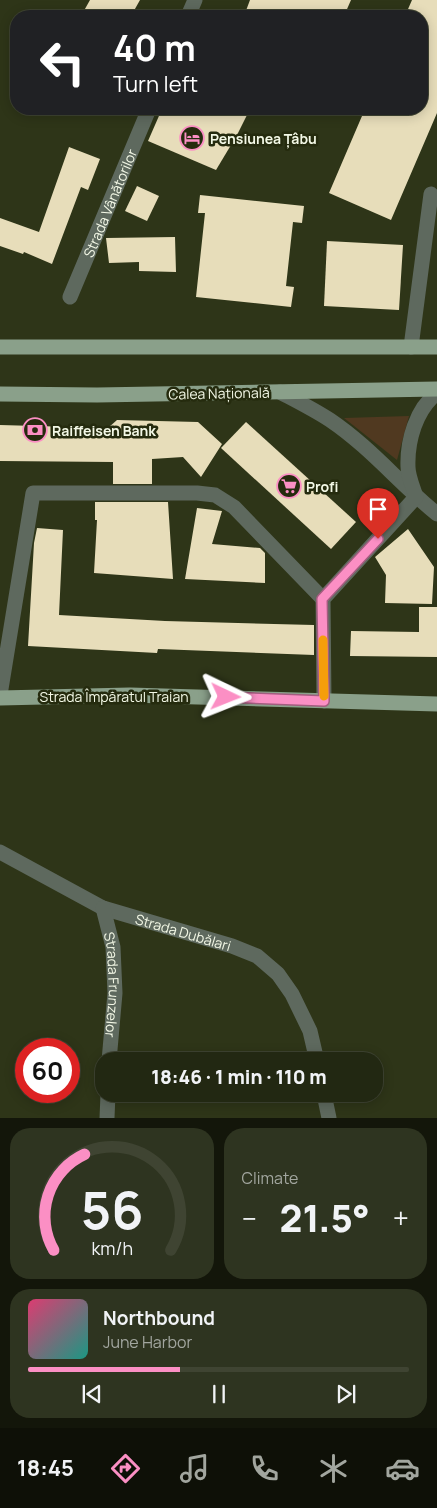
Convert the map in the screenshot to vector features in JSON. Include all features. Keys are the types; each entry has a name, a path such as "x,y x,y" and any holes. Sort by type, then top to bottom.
{"main road":[{"path":"0,347 437,347"},
{"name":"Calea Națională","path":"0,394 97,395 437,389"},
{"name":"Strada Împăratul Traian","path":"0,696 130,695 245,697 437,704"}],"street":[{"name":"Strada Vânătorilor","path":"70,297 146,115"},
{"path":"411,347 431,194"},
{"path":"280,392 329,419 387,467 416,497 437,514"},
{"path":"416,497 408,468 410,444 420,414 426,404 437,393"},
{"path":"0,696 33,493 188,493 215,495 234,507 322,599 324,701"},
{"path":"322,599 416,497"},
{"name":"Strada Dubălari","path":"0,852 103,908 232,946 257,956 278,974 292,994 310,1031 315,1052"},
{"name":"Strada Frunzelor","path":"103,908 113,947 115,993 110,1052"},
{"path":"107,1118 108,1102"},
{"path":"326,1102 329,1118"}],"shaded area":[{"path":"409,416 397,460 344,418"}],"building":[{"path":"90,0 140,0 134,10 84,10"},
{"path":"250,0 351,0 347,10 246,10"},
{"path":"412,0 437,0 437,113 391,220 329,193 362,115 428,115 428,10 408,10"},
{"name":"Pensiunea Țâbu","path":"159,115 247,115 216,170 148,141"},
{"path":"69,147 100,159 88,190 81,187 52,264 24,252 23,254 0,246 0,218 39,232"},
{"path":"137,186 159,196 147,221 125,211"},
{"path":"200,195 304,206 302,223 293,222 286,286 294,287 291,307 196,297 205,213 198,213"},
{"path":"175,237 176,272 139,271 139,262 109,263 106,238"},
{"path":"327,241 403,245 399,310 324,306"},
{"path":"117,420 198,422 222,444 201,477 183,457 152,459 152,484 113,484 113,462 0,461 0,425 108,428"},
{"path":"246,422 356,522 331,549 221,448"},
{"path":"95,502 168,502 173,579 94,573 97,520 95,520"},
{"path":"197,508 222,511 212,544 260,548 265,553 265,583 185,579"},
{"path":"37,528 63,530 59,615 165,621 314,625 314,655 158,649 157,653 28,646 34,543"},
{"path":"408,529 434,567 432,604 385,603 386,575 375,557"},
{"path":"419,607 437,607 437,657 350,656 351,631 419,632"}],"slow traffic":[{"path":"323,640 324,696"}],"place":[{"name":"Pensiunea Țâbu","path":"192,138"},
{"name":"Raiffeisen Bank","path":"35,430"},
{"name":"Profi","path":"289,486"}],"route":[{"path":"226,697 324,701 322,599 378,539"}]}
